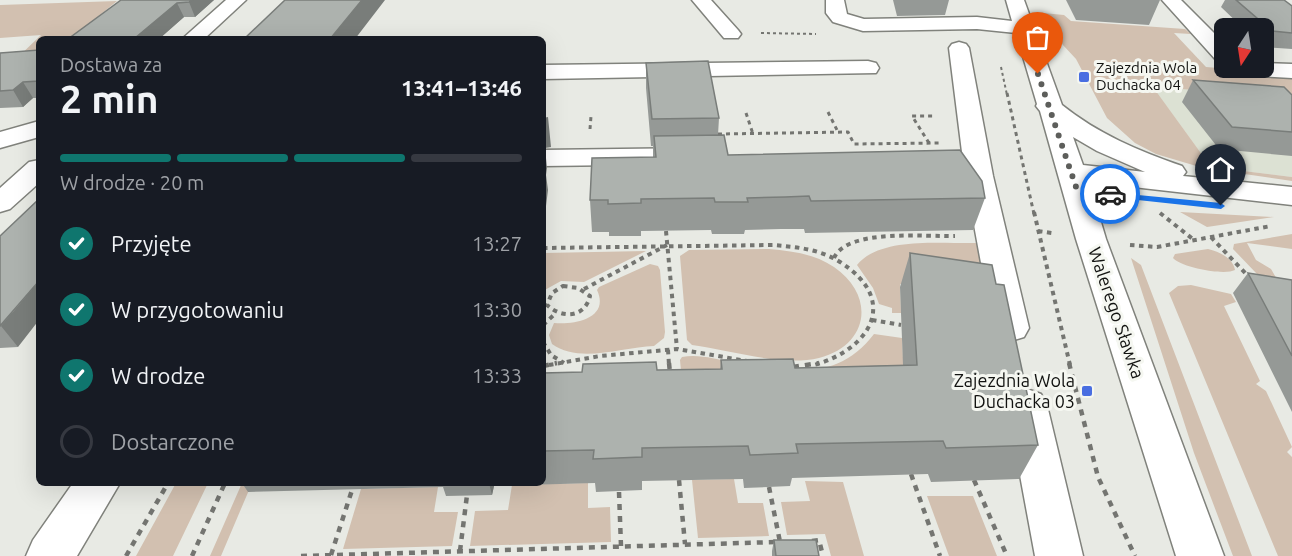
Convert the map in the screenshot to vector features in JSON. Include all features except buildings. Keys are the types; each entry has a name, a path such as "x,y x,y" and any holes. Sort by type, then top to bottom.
{"street":[{"path":"195,36 237,0"},
{"path":"701,0 731,34"},
{"path":"835,0 836,13 840,18 863,25 968,36 1013,26"},
{"path":"973,0 968,36 968,150 992,236 1059,556"},
{"name":"Walerego Sławka","path":"1015,0 1013,26 1048,106 1091,239 1200,556"},
{"path":"1171,0 1214,45"},
{"path":"546,72 868,68"},
{"path":"1274,70 1292,71"},
{"path":"1048,106 1089,138 1136,159 1220,187"},
{"path":"0,140 36,130"},
{"path":"546,158 718,156"},
{"path":"0,203 36,171"},
{"path":"1074,181 1220,187 1292,196"},
{"path":"1074,181 1152,200 1284,218"},
{"path":"50,556 96,486"}],"path":[{"path":"1013,26 1000,63 1060,331 1098,477 1136,556"},
{"path":"731,34 818,34"},
{"path":"828,112 838,132"},
{"path":"746,113 753,134"},
{"path":"854,144 968,150"},
{"path":"1161,213 1195,240"},
{"path":"1142,247 1157,247 1211,237 1284,218"},
{"path":"666,231 677,349"},
{"path":"834,258 837,251 847,243 864,240 992,236"},
{"path":"1211,237 1250,278"},
{"path":"584,289 667,245"},
{"path":"546,248 667,245 797,246 834,258 848,267 870,296 872,320 868,332 847,354 819,365 788,367"},
{"path":"563,286 584,289 590,296 590,303 584,310 574,315 556,313 547,305 548,297 554,290 563,286"},
{"path":"546,322 556,313"},
{"path":"872,320 901,325"},
{"path":"546,347 551,356 565,363"},
{"path":"546,366 600,356 677,349 756,363"},
{"path":"668,350 670,382"},
{"path":"910,474 940,556"},
{"path":"679,480 685,544"},
{"path":"974,480 1007,556"},
{"path":"126,556 166,486"},
{"path":"192,556 224,486"},
{"path":"769,487 780,542"},
{"path":"331,555 352,490"},
{"path":"620,492 621,546"},
{"path":"460,551 467,495"},
{"path":"809,541 819,540 822,556"},
{"path":"301,556 790,542"}],"shaded area":[{"path":"117,1 75,36 41,35 0,38 0,5"},
{"path":"1043,13 1064,15 1071,21 1185,29 1191,34 1174,33 1206,67 1214,68 1214,78 1274,78 1274,73 1292,74 1292,97 1153,87 1211,167 1292,177 1292,181 1203,168 1156,154 1135,143 1107,118 1076,59 1049,30"},
{"path":"36,40 36,61 12,63"},
{"path":"1152,86 1292,97 1292,177 1211,167"},
{"path":"1180,212 1274,217 1207,227"},
{"path":"1292,234 1292,249 1247,243 1256,260 1271,269 1278,281 1257,274 1233,249 1234,244"},
{"path":"913,243 977,243 988,297 900,284 901,313 892,313 892,308 879,304 873,288 857,265 867,256 881,249 896,246"},
{"path":"769,249 795,252 819,259 834,267 847,279 861,305 861,318 857,331 836,352 804,360 756,357 692,345 687,340 680,256 689,250"},
{"path":"1208,249 1225,256 1232,262 1235,270 1222,272 1202,270 1184,265 1173,258 1175,254"},
{"path":"646,251 584,282 561,281 546,289 546,253"},
{"path":"1131,258 1141,265 1252,556 1233,556 1194,453"},
{"path":"650,264 658,266 660,270 664,338 654,346 588,354 563,350 552,344 549,335 554,323 571,323 588,318 599,307 600,300 597,290 599,287"},
{"path":"1191,285 1231,294 1236,302 1224,306 1260,381 1256,384 1266,391 1292,447 1287,452 1292,457 1292,556 1278,556 1169,293 1178,286"},
{"path":"874,334 902,338 905,398 684,403 680,360 682,357 708,357 791,371 810,370 828,367 844,360 860,349"},
{"path":"734,479 738,503 763,503 769,536 698,538 692,480"},
{"path":"805,481 843,482 864,556 831,556 825,534 787,535 781,502 810,501"},
{"path":"588,483 588,508 610,507 611,542 470,546 475,511 508,510 512,486 546,486 546,484"},
{"path":"174,486 207,486 173,556 136,556"},
{"path":"241,486 251,486 221,556 210,556"},
{"path":"438,487 434,512 458,512 452,546 343,549 361,489"},
{"path":"927,496 973,496 997,556 949,556"}],"way so far":[{"path":"1038,74 1077,190 1110,194"}],"place":[{"name":"Zajezdnia Wola Duchacka 04","path":"1084,77"},
{"name":"Zajezdnia Wola Duchacka 03","path":"1087,391"}],"route":[{"path":"1110,194 1221,206"}]}
